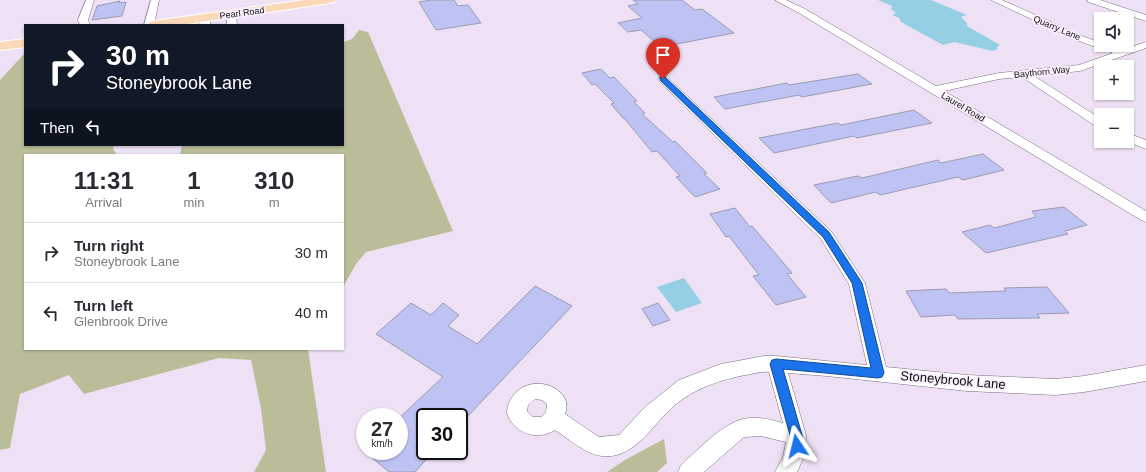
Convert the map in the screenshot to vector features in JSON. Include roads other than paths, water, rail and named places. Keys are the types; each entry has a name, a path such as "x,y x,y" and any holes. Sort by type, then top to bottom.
{"main road":[{"name":"Pearl Road","path":"167,24 232,20 330,0"},
{"path":"0,46 24,43"}],"street":[{"path":"85,24 83,20 90,0"},
{"path":"149,24 155,0"},
{"name":"Laurel Road","path":"779,0 802,10 1146,217"},
{"name":"Quarry Lane","path":"995,0 1072,35 1121,53"},
{"path":"1091,0 1146,18"},
{"name":"Baythorn Way","path":"935,90 981,79 1023,73 1080,68 1146,45"},
{"path":"1023,73 1094,119"},
{"path":"663,79 826,234 857,283 878,373"},
{"path":"1134,140 1146,145"},
{"name":"Stoneybrook Lane","path":"554,418 593,444 602,447 619,446 626,442 652,413 686,386 721,372 764,364 878,373 967,383 1056,387 1084,384 1146,373"},
{"path":"776,364 796,435 797,446 795,457 786,472"},
{"path":"688,472 738,430 748,427 761,427 796,435"}],"water":[{"path":"878,0 931,0 967,15 961,17 967,23 967,26 1000,45 997,47 998,49 993,51 954,42 943,45 901,22 899,18 892,15 896,13 891,9 892,6"},
{"path":"684,278 702,303 676,312 657,287"}]}
